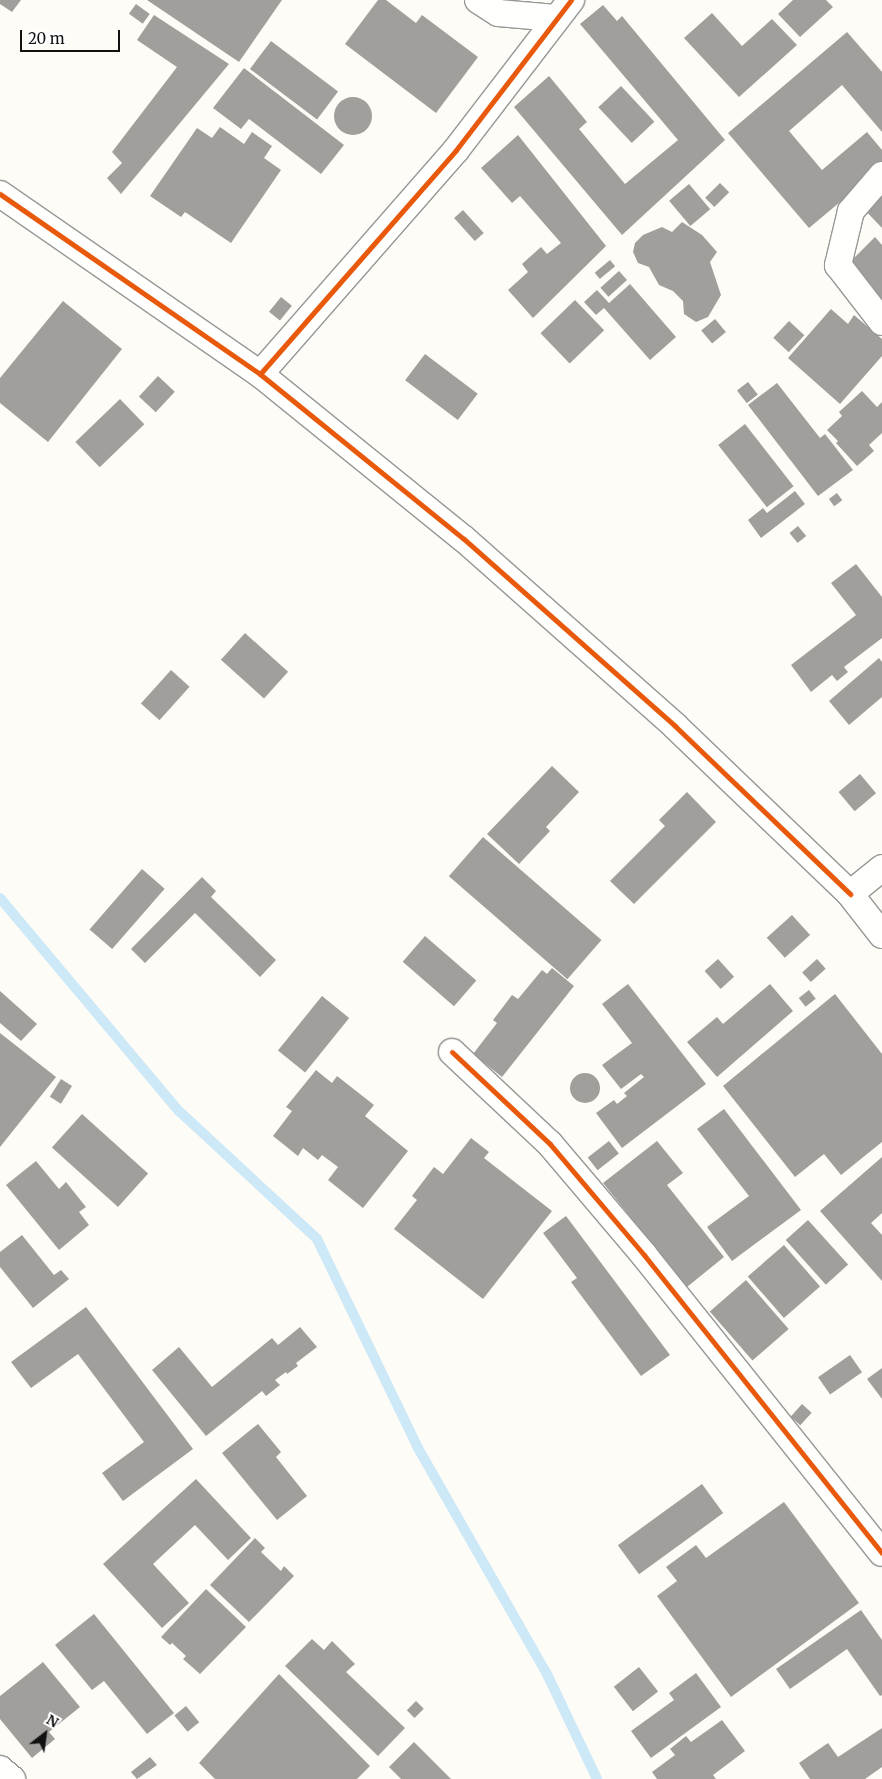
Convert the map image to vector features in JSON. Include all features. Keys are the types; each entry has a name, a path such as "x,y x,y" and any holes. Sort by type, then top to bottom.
{"street":[{"path":"478,0 498,13 563,9"},
{"path":"260,374 456,150 563,9"},
{"path":"882,175 851,211 838,264 882,322"},
{"path":"0,194 260,374 479,552 675,726 850,894 882,935"},
{"path":"850,894 882,868"},
{"path":"452,1052 550,1144 644,1255 882,1553"},
{"path":"0,1769 12,1779"}],"building":[{"path":"0,0 21,0 12,12 0,4"},
{"path":"147,0 282,0 239,62"},
{"path":"378,0 386,0 416,23 422,15 478,57 436,113 345,44"},
{"path":"793,0 826,0 833,7 800,37 778,14"},
{"path":"136,4 150,14 143,24 129,14"},
{"path":"603,5 617,21 622,16 725,140 622,235 514,107 549,76 587,122 579,129 625,184 678,140 580,24"},
{"path":"712,13 742,46 772,19 797,45 739,97 684,38"},
{"path":"154,15 229,64 121,194 107,178 122,163 112,152 177,67 137,40"},
{"path":"847,32 882,72 882,132 842,85 789,131 822,170 867,132 882,150 882,167 809,228 728,133"},
{"path":"271,41 338,92 317,120 250,69"},
{"path":"244,68 344,145 321,174 249,119 241,129 213,108"},
{"path":"621,86 654,122 632,143 598,107"},
{"path":"353,97 366,103 372,116 366,129 353,135 340,129 334,116 340,103"},
{"path":"220,127 244,144 252,132 272,146 264,158 281,170 231,243 185,212 181,217 150,196 197,128 212,138"},
{"path":"518,135 606,246 533,318 508,290 528,272 522,264 541,247 547,254 561,243 520,196 512,203 481,168"},
{"path":"720,183 729,192 714,207 705,198"},
{"path":"689,184 710,209 690,226 669,201"},
{"path":"882,185 882,228 860,205"},
{"path":"463,210 484,233 475,241 454,218"},
{"path":"682,222 702,235 717,252 710,262 721,295 708,317 696,322 684,314 683,301 673,291 659,285 649,267 638,263 633,252 635,243 643,235 662,227 672,232"},
{"path":"875,237 882,245 882,306 845,267"},
{"path":"610,260 615,266 600,279 595,273"},
{"path":"619,271 627,280 608,297 600,288"},
{"path":"630,284 676,337 650,360 604,308 596,315 584,302 597,290 609,303"},
{"path":"281,297 292,306 280,321 269,312"},
{"path":"575,300 604,330 570,364 540,333"},
{"path":"63,301 122,349 48,442 0,403 0,378"},
{"path":"831,309 848,324 854,315 882,339 882,356 840,404 788,358"},
{"path":"715,319 726,332 712,344 701,331"},
{"path":"789,321 804,335 789,352 773,338"},
{"path":"425,354 478,394 458,420 405,380"},
{"path":"158,376 175,392 156,412 139,396"},
{"path":"748,382 758,395 747,403 737,391"},
{"path":"777,383 820,438 825,434 853,470 818,496 748,405"},
{"path":"862,391 877,407 882,402 882,433 869,445 874,451 857,466 827,430 842,416 839,412"},
{"path":"120,399 144,424 100,467 75,442"},
{"path":"745,424 794,486 767,507 718,445"},
{"path":"795,491 805,504 761,538 748,520 763,508 767,513"},
{"path":"837,493 842,500 834,506 829,499"},
{"path":"798,526 806,536 798,543 789,533"},
{"path":"856,564 882,597 882,638 844,667 848,672 837,681 832,675 811,692 791,665 856,615 831,583"},
{"path":"245,633 288,672 264,699 221,660"},
{"path":"879,658 882,662 882,697 849,725 829,701"},
{"path":"171,670 190,687 159,720 141,703"},
{"path":"552,766 579,792 546,827 550,831 519,864 487,834"},
{"path":"860,774 876,793 855,811 839,792"},
{"path":"687,792 716,822 634,904 610,881 665,826 659,820"},
{"path":"483,837 601,940 567,979 449,876"},
{"path":"142,869 165,889 112,949 90,929"},
{"path":"202,877 216,891 211,897 276,960 260,977 195,913 145,963 131,949"},
{"path":"792,915 810,935 785,958 767,938"},
{"path":"425,936 476,981 454,1006 403,962"},
{"path":"718,959 734,977 721,989 705,971"},
{"path":"817,959 826,969 811,982 802,972"},
{"path":"552,968 574,986 502,1077 473,1054 497,1023 493,1020 512,995 518,999 542,970 547,974"},
{"path":"628,984 706,1084 622,1148 596,1113 614,1100 617,1104 627,1096 624,1093 644,1077 641,1074 621,1089 602,1065 632,1043 602,1004"},
{"path":"770,984 793,1011 717,1077 687,1042 717,1017 723,1024"},
{"path":"809,990 816,999 806,1007 799,998"},
{"path":"0,991 37,1024 21,1041 0,1023"},
{"path":"835,994 882,1054 882,1142 841,1175 824,1154 795,1177 723,1086"},
{"path":"322,996 349,1018 305,1072 278,1050"},
{"path":"0,1033 56,1077 0,1147"},
{"path":"316,1070 332,1083 337,1076 374,1105 365,1116 408,1151 363,1208 328,1180 338,1167 322,1155 318,1160 303,1148 298,1156 273,1136 292,1111 286,1107"},
{"path":"585,1073 596,1077 600,1088 596,1099 585,1103 574,1099 570,1088 574,1077"},
{"path":"61,1079 72,1086 61,1104 50,1097"},
{"path":"724,1109 801,1210 732,1261 707,1227 749,1196 697,1129"},
{"path":"82,1114 148,1174 118,1207 52,1147"},
{"path":"471,1138 489,1152 484,1158 552,1211 483,1299 394,1229 417,1200 412,1196 434,1167 443,1174"},
{"path":"609,1141 619,1154 598,1170 588,1158"},
{"path":"657,1141 683,1173 667,1185 724,1257 687,1287 603,1183"},
{"path":"882,1157 882,1213 871,1223 882,1235 882,1281 820,1211"},
{"path":"36,1161 59,1189 66,1182 86,1207 79,1212 89,1225 59,1250 6,1185"},
{"path":"566,1216 670,1355 641,1376 571,1282 577,1278 543,1233"},
{"path":"808,1220 848,1265 826,1285 786,1240"},
{"path":"22,1235 54,1275 61,1270 69,1279 33,1308 0,1267 0,1252"},
{"path":"784,1245 820,1287 784,1318 748,1276"},
{"path":"746,1280 789,1329 752,1361 710,1311"},
{"path":"86,1307 193,1449 123,1501 102,1473 144,1442 78,1354 31,1388 11,1362"},
{"path":"300,1327 317,1347 296,1363 298,1366 275,1380 280,1385 266,1396 262,1391 206,1436 152,1370 179,1347 212,1387 272,1338 278,1345"},
{"path":"850,1355 862,1372 830,1395 818,1377"},
{"path":"882,1368 882,1399 867,1379"},
{"path":"802,1404 812,1413 800,1425 791,1417"},
{"path":"258,1424 281,1452 276,1457 307,1496 277,1520 222,1453"},
{"path":"196,1479 251,1538 228,1560 195,1525 153,1564 189,1603 162,1628 103,1564"},
{"path":"702,1484 723,1513 639,1574 618,1545"},
{"path":"784,1502 859,1603 731,1697 657,1596 677,1581 666,1567 696,1545 706,1558"},
{"path":"255,1538 265,1548 261,1552 281,1571 284,1566 294,1576 249,1622 210,1585"},
{"path":"206,1589 246,1627 200,1674 183,1659 186,1656 172,1643 170,1645 161,1637"},
{"path":"861,1610 882,1640 882,1695 880,1696 847,1649 790,1689 776,1669"},
{"path":"94,1614 174,1713 147,1734 104,1681 92,1690 55,1645"},
{"path":"312,1639 324,1650 332,1641 355,1664 346,1672 405,1728 378,1756 285,1666"},
{"path":"43,1662 80,1707 49,1732 55,1739 32,1758 0,1719 0,1696"},
{"path":"639,1667 658,1691 633,1711 614,1687"},
{"path":"696,1673 721,1707 651,1758 631,1731 674,1700 669,1693"},
{"path":"279,1674 370,1766 357,1779 215,1779 199,1763"},
{"path":"416,1701 424,1709 415,1718 407,1710"},
{"path":"186,1706 199,1722 188,1732 174,1715"},
{"path":"722,1720 745,1751 713,1775 716,1779 657,1779 652,1772 675,1755 670,1749 686,1736 691,1742"},
{"path":"882,1728 882,1767 865,1779 810,1779 799,1763 828,1743 838,1757"},
{"path":"414,1742 451,1779 401,1779 389,1767"},
{"path":"150,1757 157,1765 137,1779 131,1772"}],"waterway":[{"path":"0,898 179,1111 317,1239 418,1448 546,1672 597,1779"}],"cycle path":[{"path":"260,374 456,150 571,0"},
{"path":"0,194 260,374 464,539 675,726 850,894"},
{"path":"452,1052 550,1144 644,1255 882,1553"}]}
